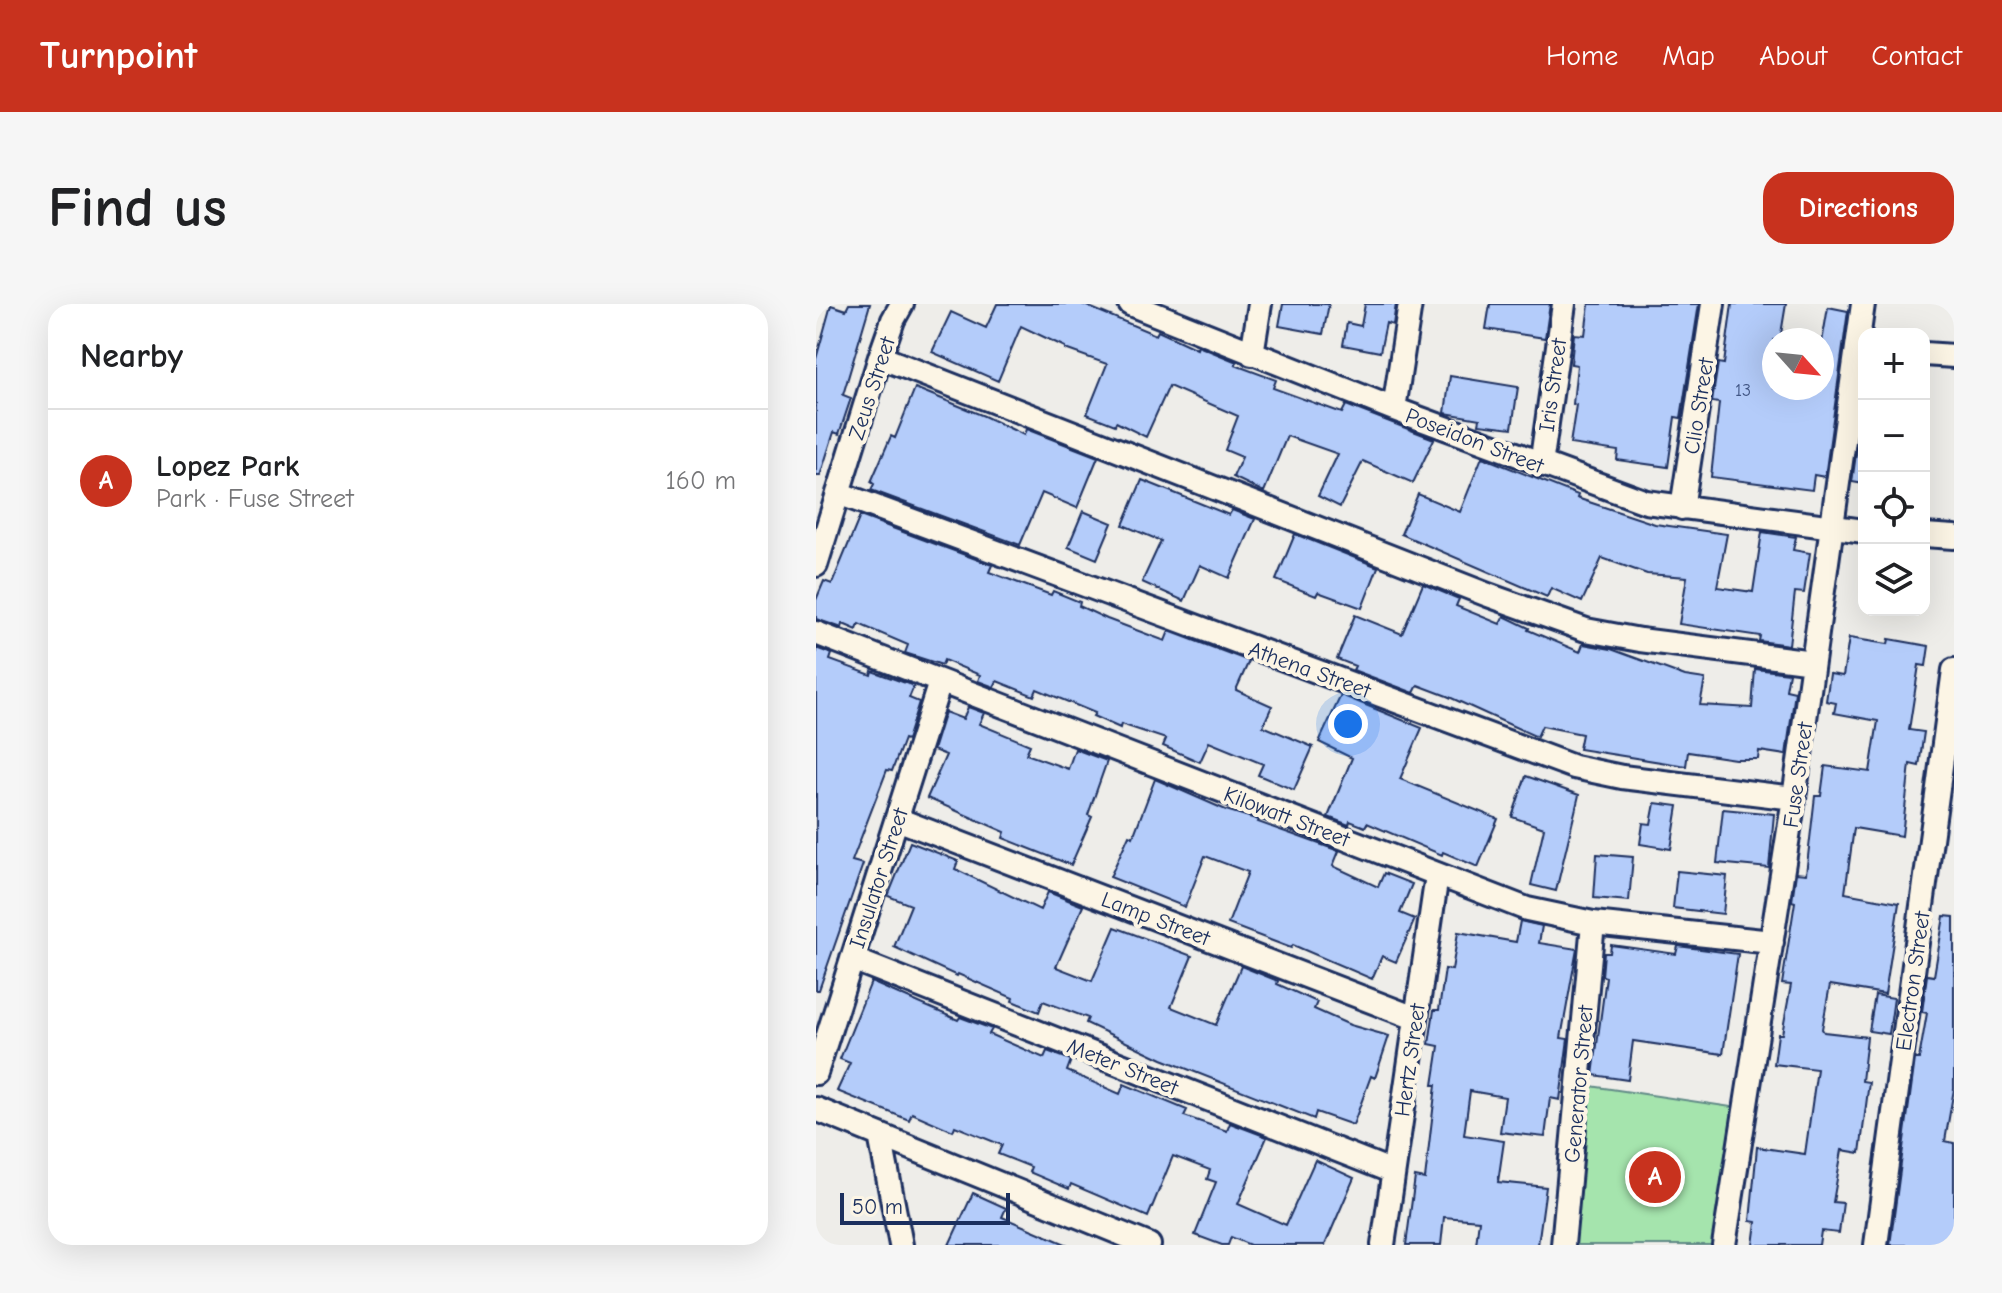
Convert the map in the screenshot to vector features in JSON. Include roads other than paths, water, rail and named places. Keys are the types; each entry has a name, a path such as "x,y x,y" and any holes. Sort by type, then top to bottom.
{"street":[{"name":"Zeus Street","path":"816,565 880,357 902,304"},
{"name":"Poseidon Street","path":"1130,304 1394,409 1646,502 1858,530"},
{"path":"1252,354 1260,304"},
{"path":"1394,409 1410,304"},
{"name":"Iris Street","path":"1541,465 1564,304"},
{"name":"Clio Street","path":"1682,508 1713,304"},
{"name":"Fuse Street","path":"1861,328 1863,304"},
{"path":"1930,354 1954,356"},
{"path":"880,357 1488,595 1586,630 1813,662"},
{"name":"Fuse Street","path":"1724,1245 1858,364"},
{"name":"Athena Street","path":"838,493 1574,767 1622,777 1794,798"},
{"path":"1930,535 1954,537"},
{"name":"Kilowatt Street","path":"816,633 1527,909 1593,923 1772,942"},
{"name":"Electron Street","path":"1876,1245 1954,670"},
{"name":"Insulator Street","path":"816,1073 940,682"},
{"name":"Lamp Street","path":"897,819 1415,1018"},
{"name":"Hertz Street","path":"1383,1245 1437,875"},
{"name":"Generator Street","path":"1563,1245 1593,923"},
{"name":"Meter Street","path":"852,959 1393,1172"},
{"path":"816,1109 1143,1244"},
{"path":"880,1135 901,1245"}],"place":[{"name":"Lopez Park","path":"1655,1177"}]}
